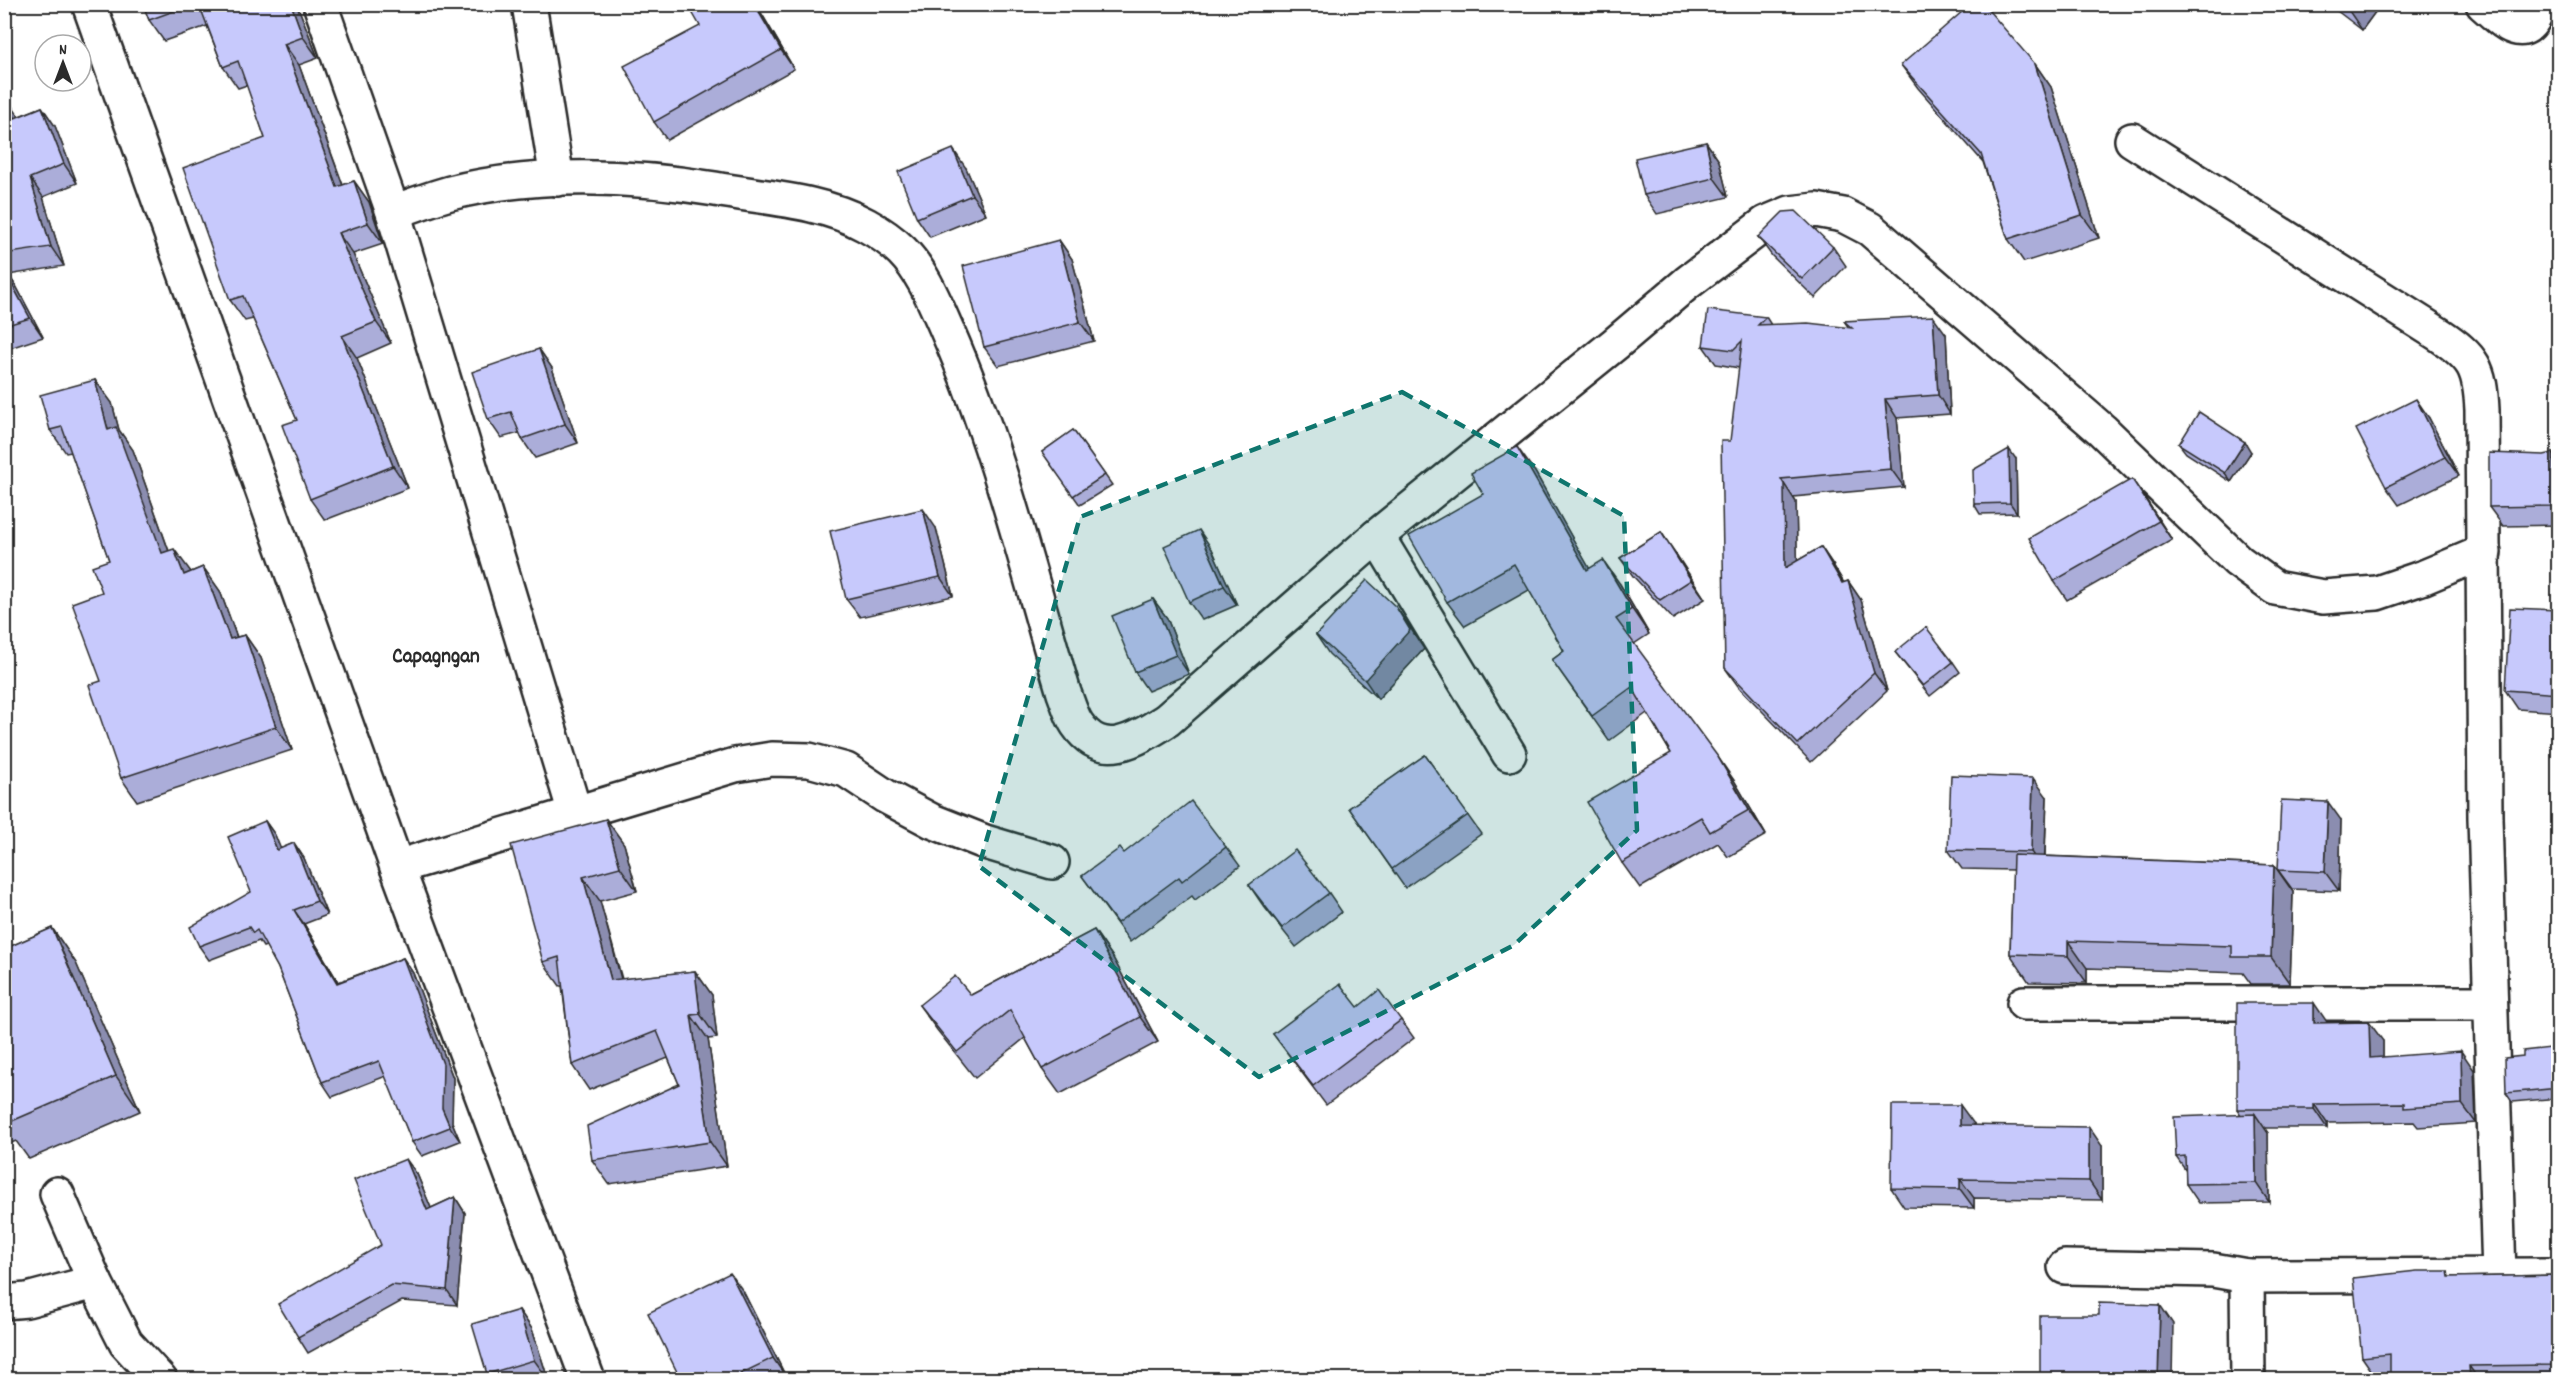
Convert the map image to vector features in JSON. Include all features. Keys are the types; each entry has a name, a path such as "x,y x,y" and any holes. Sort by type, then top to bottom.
{"street":[{"path":"89,4 397,867 588,1380"},
{"path":"320,4 393,212 575,813"},
{"path":"529,4 557,179"},
{"path":"2484,4 2508,26 2515,28 2530,26 2535,20 2540,4"},
{"path":"2132,140 2464,351 2476,371 2481,389 2485,818 2499,1275"},
{"path":"393,212 450,194 500,184 557,179 618,179 699,187 826,208 866,225 903,252 929,290 965,371 1064,693 1076,723 1091,739 1113,746 1138,739 1167,720 1377,536 1688,283 1766,223 1790,213 1816,210 1843,215 1870,229 2102,430 2238,561 2275,588 2323,597 2377,593 2424,577 2484,552"},
{"path":"2482,453 2515,454"},
{"path":"1377,536 1509,754"},
{"path":"397,867 735,765 772,759 809,760 846,770 885,796 932,821 985,842 1052,862"},
{"path":"2024,1003 2490,1003"},
{"path":"57,1194 95,1282 126,1343 160,1380"},
{"path":"2065,1267 2214,1270 2247,1276 2559,1275"},
{"path":"2247,1276 2248,1380"},
{"path":"4,1302 27,1300 95,1282"}],"highlighted area":[{"path":"1402,392 1624,516 1637,830 1514,945 1259,1077 979,866 1080,517"}],"building":[{"path":"143,4 193,4 149,20"},
{"path":"199,4 236,4 238,10 251,4 291,4 303,37 284,44 337,187 354,181 368,223 338,233 376,322 342,336 393,466 310,499 282,425 297,420 243,296 230,300 183,168 265,138 238,61 223,67"},
{"path":"704,4 754,4 781,50 654,122 624,66 700,26 692,12"},
{"path":"1971,4 1983,4 2035,64 2082,215 2008,239 1981,154 1901,65"},
{"path":"2340,4 2354,4 2349,11"},
{"path":"7,99 15,118 42,107 64,164 30,178 51,247 4,254 4,100"},
{"path":"1706,142 1714,178 1644,195 1635,158"},
{"path":"953,149 972,195 917,218 898,172"},
{"path":"1796,211 1833,247 1802,279 1758,237 1783,212"},
{"path":"1059,240 1080,322 984,347 963,266"},
{"path":"4,270 30,318 4,326"},
{"path":"1708,310 1766,317 1758,325 1808,323 1852,328 1844,321 1933,316 1938,395 1885,399 1891,469 1781,479 1784,484 1785,568 1821,547 1842,583 1848,581 1874,673 1798,744 1725,668 1721,441 1730,441 1742,341 1733,350 1703,346"},
{"path":"539,349 565,424 522,439 511,412 488,419 472,372"},
{"path":"95,380 108,430 116,427 162,553 174,549 184,575 203,567 230,639 245,635 276,727 121,778 89,685 101,681 72,603 102,592 92,566 109,560 62,427 50,430 40,395"},
{"path":"2416,399 2445,457 2386,487 2356,429"},
{"path":"2199,412 2245,442 2225,473 2179,444"},
{"path":"1073,430 1105,475 1073,496 1042,452"},
{"path":"1517,447 1587,570 1603,560 1632,609 1616,619 1718,757 1749,810 1710,832 1701,817 1622,863 1587,802 1671,753 1632,687 1592,716 1552,660 1564,651 1514,564 1447,602 1409,536 1483,494 1471,473"},
{"path":"2009,449 2010,503 1974,504 1973,470"},
{"path":"2489,453 2544,455 2553,453 2554,506 2489,507"},
{"path":"2132,479 2159,521 2054,581 2029,538"},
{"path":"923,509 940,577 846,599 830,531"},
{"path":"1199,530 1224,586 1189,602 1164,546"},
{"path":"1661,532 1691,580 1660,600 1620,558"},
{"path":"1367,580 1396,607 1410,630 1365,680 1316,635"},
{"path":"1153,599 1176,655 1135,672 1112,616"},
{"path":"2510,608 2559,610 2559,694 2505,690"},
{"path":"1926,627 1953,662 1923,686 1895,652"},
{"path":"1425,755 1468,815 1392,869 1349,808"},
{"path":"1951,775 2033,778 2031,852 1948,850"},
{"path":"2281,800 2328,802 2325,872 2278,870"},
{"path":"1191,801 1226,847 1182,881 1179,877 1117,923 1082,876 1120,848 1124,853"},
{"path":"606,819 620,867 583,877 611,980 695,971 700,1014 691,1015 710,1142 592,1160 587,1126 679,1084 657,1031 572,1065 559,957 543,962 511,845"},
{"path":"265,821 277,850 294,843 317,901 294,910 337,983 403,958 443,1064 442,1108 450,1127 412,1142 379,1061 322,1082 278,968 257,930 253,933 249,927 199,946 190,927 251,892 228,837"},
{"path":"1295,850 1329,893 1282,928 1249,885"},
{"path":"2013,855 2274,865 2271,957 2232,957 2232,946 2068,941 2068,956 2010,954"},
{"path":"52,928 116,1076 5,1124 4,949"},
{"path":"1094,930 1140,1017 1042,1069 1010,1010 957,1052 919,1005 955,976 971,995"},
{"path":"1340,984 1358,1007 1379,990 1401,1020 1313,1086 1273,1034"},
{"path":"2237,1003 2314,1003 2314,1023 2369,1022 2370,1058 2461,1051 2462,1104 2404,1108 2404,1103 2314,1104 2314,1109 2237,1109"},
{"path":"2559,1047 2559,1088 2506,1093 2505,1058 2523,1056 2523,1051"},
{"path":"1892,1105 1960,1105 1960,1125 2089,1127 2089,1181 1960,1179 1960,1189 1891,1188"},
{"path":"2255,1114 2256,1183 2186,1184 2185,1156 2176,1157 2174,1117"},
{"path":"406,1159 427,1210 455,1197 447,1290 391,1285 298,1337 278,1304 381,1245 354,1180"},
{"path":"2417,1271 2448,1271 2449,1277 2559,1275 2559,1365 2469,1366 2470,1380 2390,1380 2390,1354 2362,1357 2353,1278"},
{"path":"730,1273 773,1358 740,1374 746,1380 681,1380 648,1313"},
{"path":"2099,1303 2160,1305 2158,1380 2040,1380 2040,1315 2099,1315"},
{"path":"519,1310 534,1360 487,1374 472,1324"}],"district":[{"name":"Capagngan","path":"436,658"}]}
